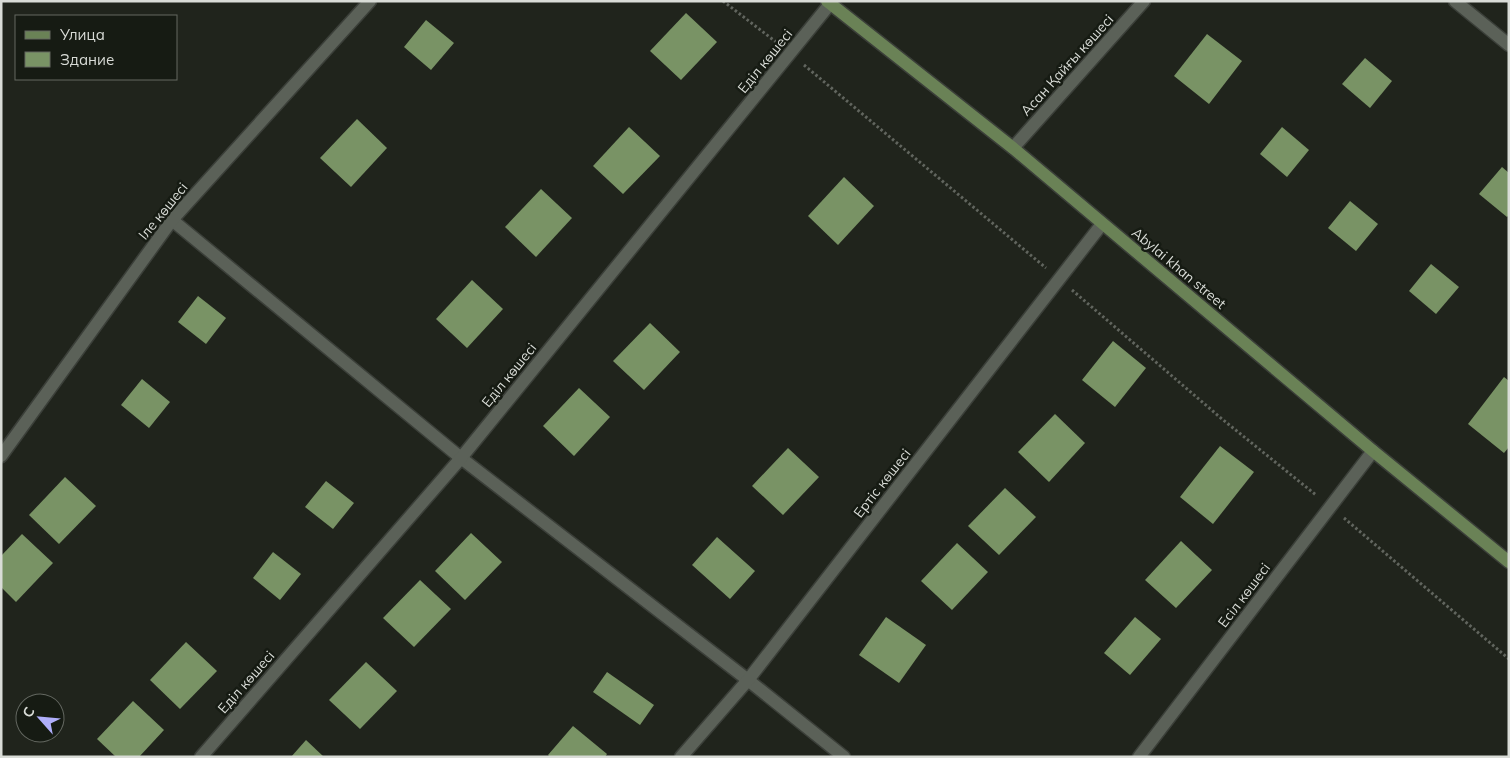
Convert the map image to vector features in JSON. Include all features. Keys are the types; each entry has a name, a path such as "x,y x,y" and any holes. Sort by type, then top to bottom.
{"street":[{"name":"Іле көшесі","path":"1,456 172,220 370,1"},
{"name":"Асан Қайғы көшесі","path":"1013,148 1144,1"},
{"path":"1455,1 1509,45"},
{"name":"Еділ көшесі","path":"201,757 461,458 790,53 828,3"},
{"name":"Abylai khan street","path":"828,3 1013,148 1373,451 1509,562"},
{"path":"172,220 461,458 748,680 844,757"},
{"name":"Ертіс көшесі","path":"681,757 748,680 1102,224"},
{"name":"Есіл көшесі","path":"1139,757 1373,451"}],"path":[{"path":"723,1 790,53 1509,659"}],"building":[{"path":"686,13 717,42 681,80 650,51"},
{"path":"426,20 454,43 431,70 404,47"},
{"path":"1207,34 1242,61 1209,104 1174,76"},
{"path":"1365,58 1392,81 1370,108 1342,84"},
{"path":"357,119 387,148 351,187 320,158"},
{"path":"629,127 660,156 623,194 593,166"},
{"path":"1282,127 1309,150 1287,177 1260,154"},
{"path":"1502,167 1509,173 1509,215 1507,217 1479,194"},
{"path":"844,177 874,206 838,245 808,216"},
{"path":"541,189 572,218 536,257 505,227"},
{"path":"1350,201 1378,224 1356,251 1328,228"},
{"path":"1431,264 1459,287 1436,314 1409,291"},
{"path":"472,280 503,309 467,348 436,319"},
{"path":"198,296 226,318 206,344 178,322"},
{"path":"650,323 680,352 644,390 613,361"},
{"path":"1113,341 1146,368 1115,407 1082,380"},
{"path":"1504,377 1509,381 1509,447 1504,453 1468,424"},
{"path":"142,379 170,402 149,428 121,405"},
{"path":"579,388 610,417 574,456 543,426"},
{"path":"1055,414 1085,443 1049,482 1018,452"},
{"path":"1220,446 1254,472 1213,524 1180,497"},
{"path":"788,448 819,477 783,515 752,486"},
{"path":"65,477 96,506 59,544 29,515"},
{"path":"326,481 354,503 333,529 305,507"},
{"path":"1005,488 1036,517 999,555 968,526"},
{"path":"471,533 502,562 465,600 435,571"},
{"path":"22,534 53,563 16,602 1,587 1,556"},
{"path":"717,537 755,571 730,599 692,565"},
{"path":"1181,541 1212,570 1176,608 1145,580"},
{"path":"957,543 988,572 952,610 921,581"},
{"path":"273,552 301,574 280,600 253,578"},
{"path":"420,580 451,609 414,647 383,618"},
{"path":"886,617 926,645 899,683 859,655"},
{"path":"1135,617 1161,639 1130,675 1104,653"},
{"path":"186,642 217,671 180,709 150,680"},
{"path":"366,662 397,691 360,729 329,700"},
{"path":"607,672 654,705 640,725 593,692"},
{"path":"133,701 164,730 139,757 116,757 97,739"},
{"path":"573,726 607,754 605,757 550,757 548,755"},
{"path":"306,740 324,757 291,757"}]}
